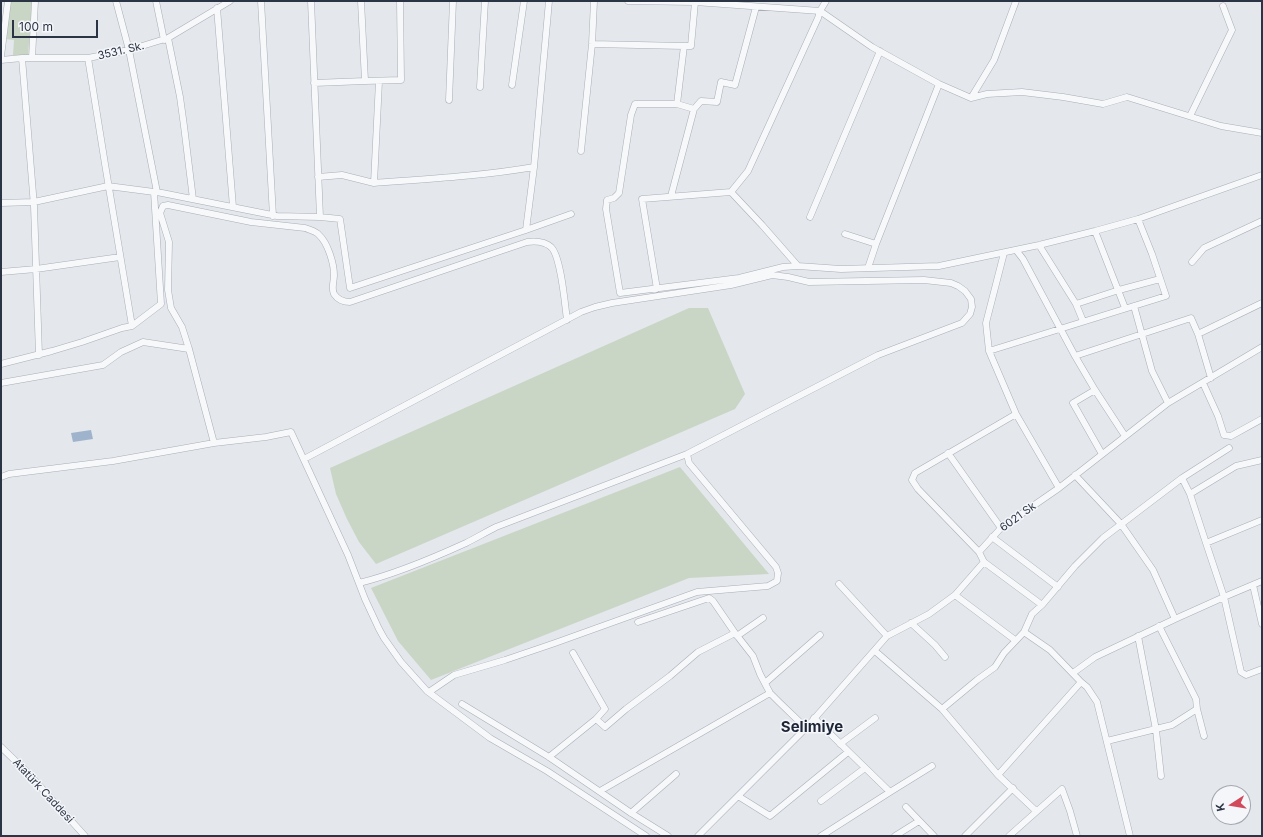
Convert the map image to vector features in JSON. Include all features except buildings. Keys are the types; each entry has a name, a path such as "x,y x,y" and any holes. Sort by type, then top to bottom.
{"street":[{"path":"1,56 8,1"},
{"path":"32,58 35,1"},
{"path":"1,364 39,355 132,326 161,304 156,192 129,50 116,1"},
{"path":"156,1 180,96 192,199"},
{"name":"3531. Sk.","path":"1,60 22,58 88,58 129,50 166,39 223,3 230,1"},
{"path":"261,1 273,216"},
{"path":"310,1 320,217"},
{"path":"361,1 365,82"},
{"path":"314,83 401,80 400,1"},
{"path":"449,100 453,1"},
{"path":"480,87 485,1"},
{"path":"512,84 524,1"},
{"path":"526,230 534,167 548,1"},
{"path":"581,151 592,44 594,1"},
{"path":"630,1 695,2 820,11 880,52 939,84 971,98 987,94 1022,92 1103,104 1127,97 1221,126 1262,133"},
{"path":"657,289 642,199 731,192 748,172 820,11 826,1"},
{"path":"971,98 994,60 1016,1"},
{"path":"592,44 691,46 695,2"},
{"path":"1190,116 1232,30 1223,6"},
{"path":"671,196 694,108 701,100 717,102 721,82 735,85 756,7"},
{"path":"217,8 233,207"},
{"path":"677,104 684,46"},
{"path":"810,217 880,52"},
{"path":"22,58 34,202 39,355"},
{"path":"88,58 132,326"},
{"path":"374,183 379,81"},
{"path":"868,268 939,84"},
{"path":"694,108 677,104 635,104 631,115 619,193 614,198 608,200 606,209 620,293 739,278 774,269 798,266 823,268 939,266 1096,232 1138,219 1262,175"},
{"path":"318,177 342,175 374,183 438,179 534,167"},
{"path":"1,203 34,202 108,186 156,192 273,216 340,219 350,288 571,214"},
{"path":"731,192 762,224 798,266"},
{"path":"214,443 182,326 171,308 168,290 169,242 160,213 163,206 168,205 251,222 305,228 313,231 319,235 328,251 334,275 333,290 335,295 344,302 350,302 527,242 542,242 551,247 556,254 562,282 567,320"},
{"path":"989,351 1166,296 1138,219"},
{"path":"1192,262 1204,248 1262,221"},
{"path":"1096,232 1125,308"},
{"path":"845,234 876,244"},
{"path":"1039,245 1076,304 1083,321"},
{"path":"1016,250 1075,356 1125,436"},
{"path":"1004,253 986,323 989,351 1016,414 1059,488"},
{"path":"1,272 36,269 120,257"},
{"path":"304,459 588,309 612,303 731,285 772,276 788,277 809,282 924,280 952,283 968,294 971,299 972,307 970,314 962,323 878,355 687,454 496,527 467,542 414,565 359,584"},
{"path":"1076,304 1160,279"},
{"path":"1198,334 1262,303"},
{"path":"1134,306 1152,371 1168,404"},
{"path":"1075,356 1192,318 1211,378"},
{"path":"1,383 103,364 121,352 142,342 189,349"},
{"name":"6021 Sk","path":"979,552 1002,528 1059,488 1168,404 1262,347"},
{"path":"1203,383 1218,416 1224,434 1231,436 1262,419"},
{"path":"1095,390 1073,403 1102,454"},
{"path":"1016,414 915,473 912,480 918,489 979,552 984,562 1042,605"},
{"path":"1,477 9,474 113,461 214,443 266,437 292,432 384,638 401,662 429,692 490,738 547,771 646,836"},
{"path":"942,709 977,680 996,667 1004,653 1024,632 1032,614 1042,605 1075,566 1103,538 1182,478 1229,448"},
{"path":"948,453 1002,528"},
{"path":"429,692 454,675 555,643 697,592 768,586 777,581 778,573 776,567 689,463 687,454"},
{"path":"1190,494 1236,466 1262,460"},
{"path":"1075,475 1121,524 1153,570 1176,619"},
{"path":"1182,478 1190,494 1224,597 1241,672 1246,675 1262,669"},
{"path":"1206,543 1262,520"},
{"path":"992,537 1058,587"},
{"path":"698,836 806,728 888,636 929,614 955,594 984,562"},
{"path":"1073,673 1095,657 1138,636 1262,581"},
{"path":"839,584 888,636"},
{"path":"1253,585 1262,624"},
{"path":"955,594 1015,640"},
{"path":"638,622 709,598 713,601 753,656 770,693 806,728"},
{"path":"596,719 605,727 698,652 736,634 763,618"},
{"path":"911,623 935,645 945,657"},
{"path":"1159,626 1196,699 1204,736"},
{"path":"1024,632 1050,650 1087,687 1097,702 1128,836"},
{"path":"765,683 820,635"},
{"path":"1138,636 1156,730 1161,776"},
{"path":"875,651 942,709 998,775 1036,811"},
{"path":"549,757 596,719 604,709 573,653"},
{"path":"998,775 1081,682"},
{"path":"600,791 770,693"},
{"path":"462,704 549,757 631,813 668,836"},
{"path":"1107,741 1172,725 1197,709"},
{"path":"814,718 890,792"},
{"path":"840,744 874,718"},
{"name":"Atatürk Caddesi","path":"1,747 28,773 84,836"},
{"path":"738,796 770,816 848,752"},
{"path":"821,836 932,766"},
{"path":"821,801 865,768"},
{"path":"631,813 676,774"},
{"path":"965,836 1013,788"},
{"path":"1009,836 1062,789 1070,810 1077,836"},
{"path":"906,807 934,836"},
{"path":"895,836 919,821"}],"green space":[{"path":"10,1 32,1 28,56 13,55 14,40 6,39"},
{"path":"689,308 708,308 745,394 735,409 376,564 359,542 336,494 330,468"},
{"path":"680,467 769,574 689,578 431,680 398,641 371,588"}],"water":[{"path":"91,430 93,439 73,442 71,433"}],"district":[{"name":"Selimiye","path":"812,727"}]}
